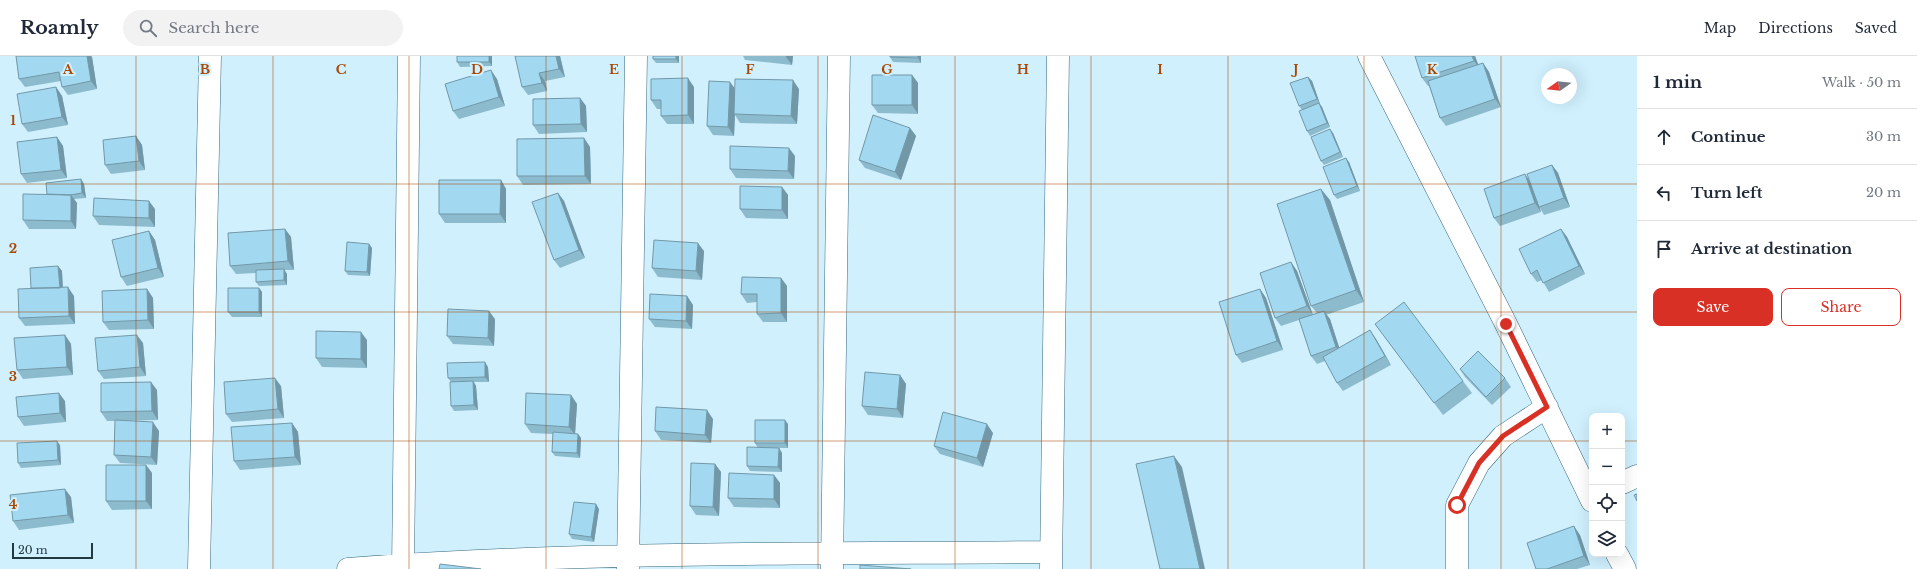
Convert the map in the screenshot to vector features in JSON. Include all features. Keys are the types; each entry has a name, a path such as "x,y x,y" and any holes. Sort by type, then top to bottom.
{"street":[{"path":"199,569 210,56"},
{"path":"403,567 409,56"},
{"path":"628,563 636,56"},
{"path":"832,561 839,56"},
{"path":"348,569 628,563 1051,560 1058,56"},
{"path":"1369,56 1506,324 1589,493"},
{"path":"1457,569 1457,505 1479,463 1503,436 1547,407"},
{"path":"1625,482 1637,476"},
{"path":"1619,557 1625,569"}],"building":[{"path":"16,56 87,56 91,81 62,87 59,72 19,79"},
{"path":"457,56 489,56 489,62 457,62"},
{"path":"515,56 556,56 559,69 539,73 542,83 522,87"},
{"path":"653,56 676,56 676,59 653,59"},
{"path":"918,56 918,58 890,57"},
{"path":"1415,56 1472,56 1474,61 1422,78"},
{"path":"1483,63 1495,99 1440,118 1428,81"},
{"path":"491,70 499,97 453,111 445,84"},
{"path":"872,75 912,75 912,105 872,105"},
{"path":"1308,77 1317,99 1299,106 1290,83"},
{"path":"688,78 688,115 661,116 661,100 651,100 651,79"},
{"path":"735,79 793,80 791,116 734,114"},
{"path":"709,81 730,82 728,127 707,126"},
{"path":"56,87 62,117 22,124 17,94"},
{"path":"580,98 581,124 533,125 533,99"},
{"path":"1319,103 1327,123 1307,131 1299,111"},
{"path":"873,115 910,128 895,172 859,160"},
{"path":"1330,129 1340,152 1321,161 1311,137"},
{"path":"136,136 139,161 105,165 103,140"},
{"path":"57,137 61,170 21,174 17,142"},
{"path":"584,138 585,176 517,176 517,139"},
{"path":"730,146 789,148 788,171 730,169"},
{"path":"1346,158 1357,186 1334,195 1323,167"},
{"path":"1552,165 1564,198 1539,207 1527,174"},
{"path":"1525,174 1535,203 1494,218 1484,189"},
{"path":"81,179 82,193 70,195 47,194 46,183"},
{"path":"439,180 501,180 500,214 439,214"},
{"path":"740,186 782,187 782,210 740,209"},
{"path":"1321,189 1356,290 1311,306 1277,204"},
{"path":"558,193 579,250 554,260 532,202"},
{"path":"23,194 71,195 71,221 23,220"},
{"path":"94,198 149,201 149,218 93,216"},
{"path":"285,229 288,261 230,266 228,233"},
{"path":"1561,229 1579,266 1543,283 1537,270 1531,274 1519,249"},
{"path":"149,231 158,268 121,277 112,240"},
{"path":"654,240 698,243 696,271 652,268"},
{"path":"347,242 369,244 367,272 345,271"},
{"path":"1291,262 1307,306 1275,318 1260,273"},
{"path":"58,266 60,288 31,288 30,268"},
{"path":"284,269 284,280 256,282 256,270"},
{"path":"742,277 781,278 781,313 757,314 757,294 741,294"},
{"path":"68,287 69,316 19,318 18,289"},
{"path":"228,288 259,288 259,312 228,312"},
{"path":"147,289 148,320 103,322 102,291"},
{"path":"1260,289 1277,341 1236,355 1219,302"},
{"path":"650,294 687,296 686,321 649,319"},
{"path":"1404,302 1463,381 1434,403 1375,324"},
{"path":"448,309 489,311 488,338 447,336"},
{"path":"1324,311 1336,347 1311,356 1299,319"},
{"path":"1370,330 1385,356 1337,383 1323,357"},
{"path":"316,331 361,332 361,359 316,358"},
{"path":"65,335 67,367 17,370 14,338"},
{"path":"137,335 140,367 98,371 95,338"},
{"path":"1478,351 1505,378 1486,397 1460,369"},
{"path":"485,362 485,377 448,378 447,363"},
{"path":"865,372 900,375 897,409 862,406"},
{"path":"275,378 278,409 226,414 224,382"},
{"path":"473,381 474,405 451,406 450,382"},
{"path":"151,382 152,411 101,412 101,383"},
{"path":"59,393 60,413 18,417 16,397"},
{"path":"526,393 571,395 569,427 525,424"},
{"path":"656,407 707,410 705,435 655,431"},
{"path":"943,412 987,424 977,458 934,446"},
{"path":"115,420 153,422 151,457 114,455"},
{"path":"755,420 785,420 785,443 755,443"},
{"path":"292,423 295,457 234,461 231,427"},
{"path":"553,432 578,434 577,453 552,452"},
{"path":"57,441 58,460 18,463 17,443"},
{"path":"747,447 779,448 778,467 747,466"},
{"path":"1174,456 1200,569 1160,569 1136,464"},
{"path":"691,463 715,464 713,507 690,506"},
{"path":"106,465 146,465 146,501 106,501"},
{"path":"729,473 774,475 774,499 728,498"},
{"path":"65,489 68,515 13,521 10,495"},
{"path":"1637,494 1637,501 1634,495"},
{"path":"574,502 596,504 591,537 569,534"},
{"path":"1574,526 1584,556 1547,569 1536,569 1527,543"},
{"path":"440,564 481,569 439,569"},
{"path":"860,565 911,569 860,569"}],"route":[{"path":"1457,505 1479,463 1503,436 1547,407 1506,324"}]}
